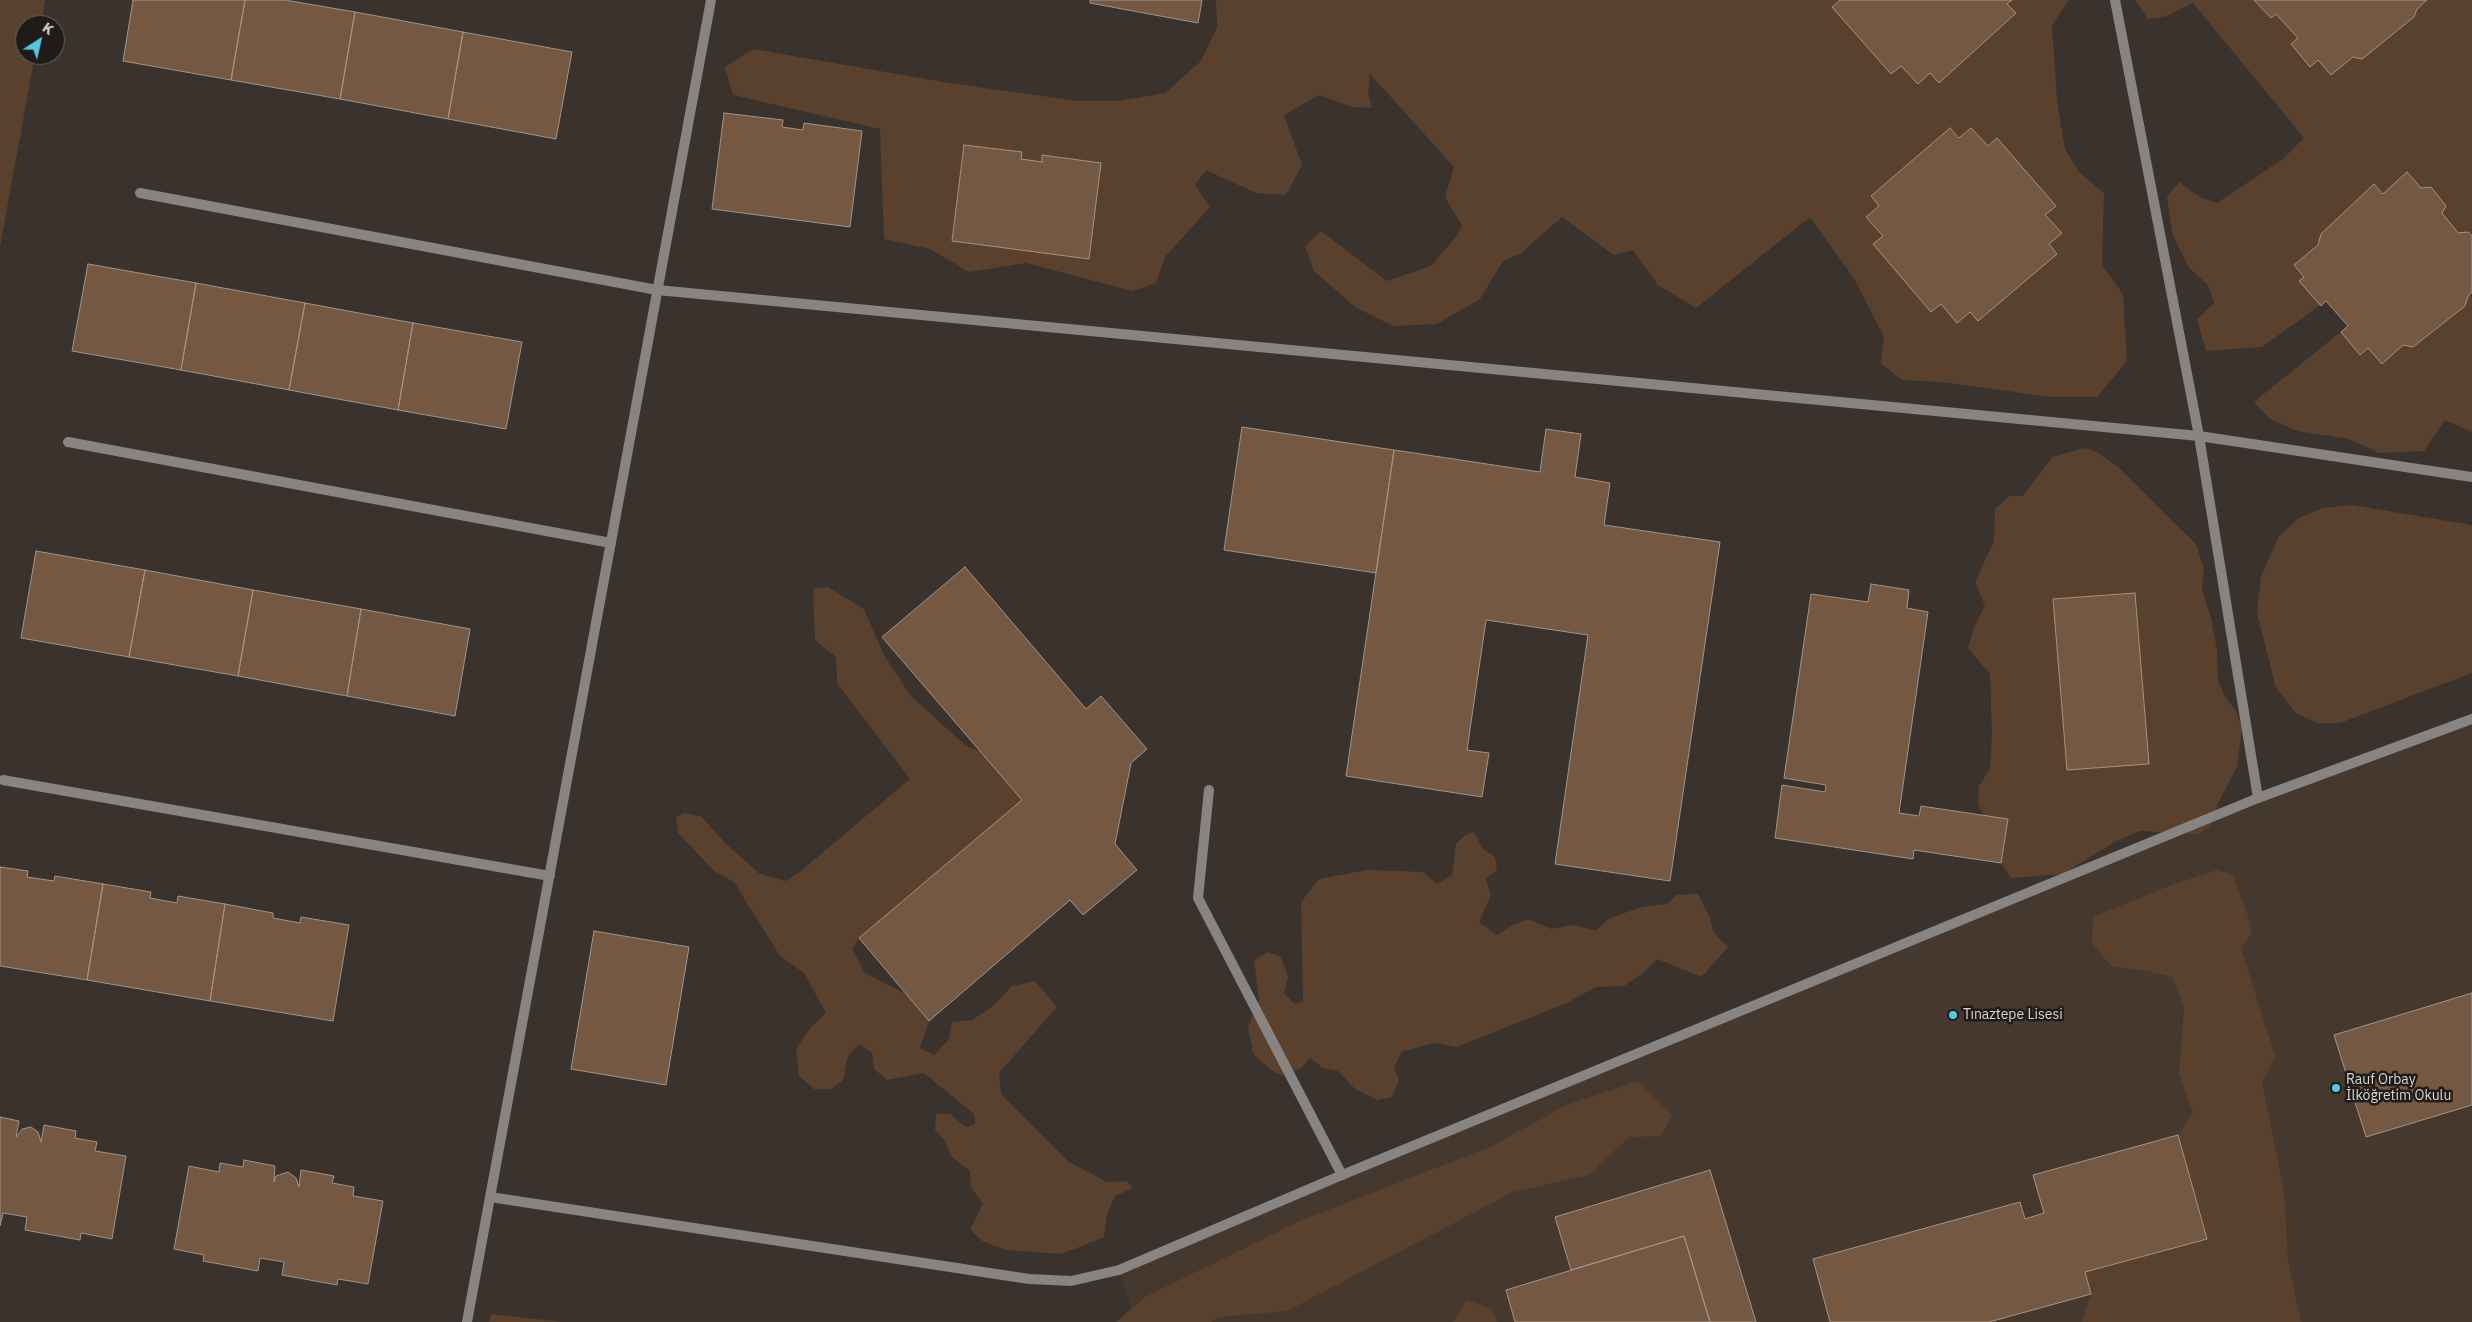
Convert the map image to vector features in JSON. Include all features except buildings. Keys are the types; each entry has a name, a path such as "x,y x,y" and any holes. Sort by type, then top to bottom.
{"street":[{"path":"467,1322 711,0"},
{"path":"2115,0 2199,436 2258,798"},
{"path":"140,193 657,290 2199,436 2472,477"},
{"path":"68,442 611,543"},
{"path":"490,1197 1029,1279 1071,1281 1119,1270 2258,798 2472,720"},
{"path":"3,780 550,876"},
{"path":"1209,790 1198,898 1342,1176"}],"shaded area":[{"path":"0,0 45,0 43,15 15,15 15,65 33,65 0,247"},
{"path":"1216,0 2069,0 2052,25 2057,101 2065,149 2079,172 2104,193 2102,265 2123,294 2127,361 2097,397 2051,397 1942,382 1902,380 1881,363 1884,337 1855,280 1810,217 1696,308 1658,285 1633,250 1614,255 1562,217 1520,254 1503,261 1480,299 1437,324 1393,326 1355,307 1314,271 1305,246 1321,231 1387,281 1431,266 1456,237 1462,226 1445,197 1454,167 1370,74 1368,93 1372,108 1352,107 1319,95 1284,115 1302,165 1286,195 1256,193 1206,170 1195,185 1210,207 1165,257 1156,283 1132,291 1026,263 969,272 930,249 884,239 880,129 733,95 725,67 753,49 949,83 1078,101 1118,101 1165,93 1201,61 1217,27"},
{"path":"2135,0 2472,0 2472,432 2445,420 2424,451 2379,453 2349,439 2297,431 2270,419 2254,402 2348,326 2326,301 2262,347 2206,351 2197,319 2214,303 2208,285 2189,268 2172,233 2167,197 2179,182 2200,197 2217,203 2284,158 2304,138 2193,3 2167,16 2148,19"},
{"path":"2085,448 2097,452 2118,467 2196,544 2204,569 2202,590 2211,618 2217,650 2218,680 2224,695 2237,713 2242,729 2237,767 2219,801 2209,827 2198,834 2140,831 2113,843 2063,874 2011,878 2001,863 2008,819 1984,816 1978,804 1979,786 1990,768 1992,734 1990,674 1968,648 1974,627 1985,606 1975,582 1994,541 1995,509 2009,496 2023,496 2052,457"},
{"path":"2352,505 2472,525 2472,673 2340,723 2317,723 2296,713 2276,688 2257,613 2261,576 2279,536 2299,518 2322,508"},
{"path":"828,587 864,609 884,655 910,695 966,746 980,751 1022,800 859,938 852,949 865,973 906,994 929,1021 920,1048 934,1055 949,1039 952,1022 972,1020 993,1006 1012,986 1035,981 1057,1007 999,1073 1001,1094 1069,1162 1107,1182 1126,1181 1133,1188 1115,1196 1107,1214 1104,1237 1077,1248 1060,1254 1006,1250 982,1241 970,1229 983,1204 971,1187 970,1171 952,1157 945,1141 935,1130 936,1114 950,1114 966,1127 975,1124 974,1114 924,1073 887,1080 874,1069 872,1053 859,1044 848,1056 843,1080 832,1089 814,1089 799,1076 796,1049 810,1028 826,1013 804,973 780,956 734,882 714,871 678,833 676,817 684,813 701,816 725,843 760,874 786,881 802,870 910,779 837,683 836,657 815,640 813,589"},
{"name":"Tınaztepe Lisesi","path":"2472,719 2472,1322 1136,1322 1119,1270 2258,798"},
{"path":"1474,832 1482,848 1495,857 1497,870 1486,879 1491,895 1479,922 1497,935 1511,926 1528,919 1551,929 1571,925 1596,930 1610,918 1642,907 1667,904 1677,895 1698,894 1710,918 1713,932 1728,947 1702,977 1657,959 1643,973 1624,986 1596,987 1567,1003 1457,1047 1434,1043 1402,1052 1394,1067 1399,1080 1392,1097 1377,1100 1355,1089 1338,1071 1323,1068 1310,1058 1301,1068 1283,1076 1271,1070 1253,1054 1248,1027 1259,1000 1254,960 1268,952 1281,957 1288,977 1284,993 1294,1004 1303,1002 1301,902 1319,879 1367,870 1423,872 1437,884 1452,875 1456,844 1465,835"},
{"path":"2217,870 2233,875 2247,913 2252,933 2241,948 2275,1056 2262,1083 2284,1190 2288,1261 2301,1322 2082,1322 2091,1294 2085,1272 2207,1239 2178,1135 2193,1113 2179,1074 2184,1007 2172,977 2144,970 2112,967 2092,943 2093,917 2174,884"},
{"path":"1638,1081 1672,1115 1661,1136 1629,1137 1589,1175 1513,1192 1287,1311 1218,1317 1211,1322 1116,1322 1145,1297 1302,1220 1490,1147 1567,1105"},
{"path":"1467,1300 1492,1309 1497,1322 1453,1322"},
{"path":"491,1314 563,1322 489,1322"}],"place":[{"name":"Tınaztepe Lisesi","path":"1953,1015"},
{"name":"Rauf Orbay İlköğretim Okulu","path":"2336,1088"}]}
